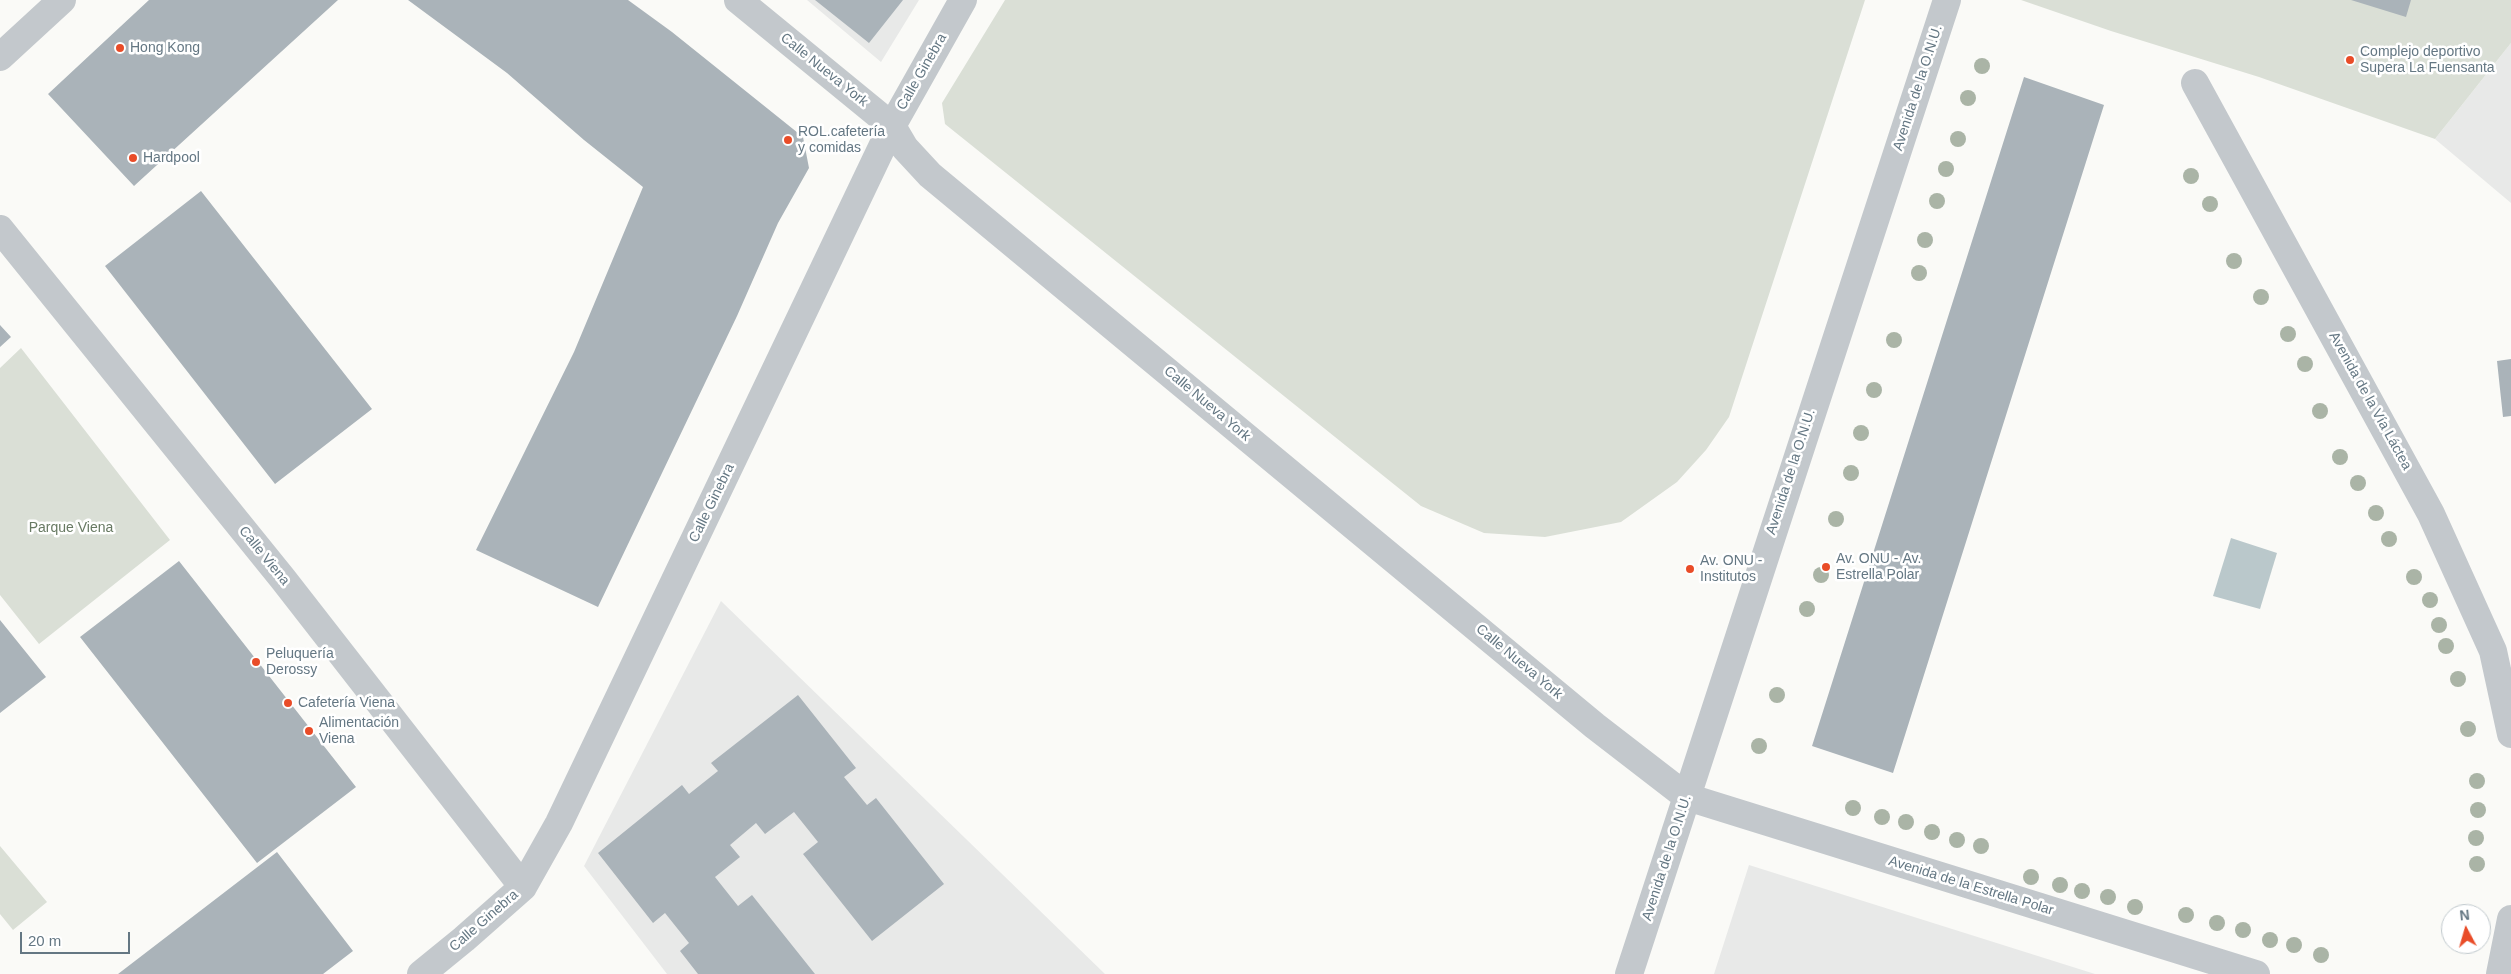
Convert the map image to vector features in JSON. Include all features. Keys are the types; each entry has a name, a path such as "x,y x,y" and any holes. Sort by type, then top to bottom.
{"street":[{"path":"0,57 62,0"},
{"name":"Calle Nueva York","path":"738,0 892,126 905,148 930,175 1580,713 1687,798"},
{"name":"Calle Ginebra","path":"420,974 464,940 523,887 563,814 892,126 963,0"},
{"name":"Avenida de la O.N.U.","path":"1629,974 1687,798 1760,565 1946,0"},
{"name":"Avenida de la Vía Láctea","path":"2195,82 2431,514 2493,651 2511,734"},
{"name":"Calle Viena","path":"0,228 283,579 523,887"},
{"name":"Avenida de la Estrella Polar","path":"1687,798 2256,974"},
{"path":"2500,974 2511,919"}],"shaded area":[{"path":"807,0 919,0 881,62"},
{"path":"2511,43 2511,203 2435,139"},
{"path":"2231,538 2277,553 2260,609 2213,596"},
{"path":"721,601 1105,974 667,974 584,866"},
{"path":"1749,865 2095,974 1714,974"}],"green space":[{"path":"1005,0 1865,0 1729,417 1706,450 1677,482 1621,522 1545,537 1484,533 1421,506 945,124 942,103"},
{"name":"Complejo deportivo Supera La Fuensanta","path":"2021,0 2511,0 2511,43 2435,139 2259,77 2111,31"},
{"name":"Parque Viena","path":"21,348 170,540 39,644 0,595 0,368"},
{"path":"0,846 47,902 13,930 0,914"}],"building":[{"path":"149,0 338,0 134,186 48,94"},
{"path":"408,0 628,0 672,32 803,137 809,168 778,223 737,316 598,607 476,550 574,352 643,187 584,140 507,73"},
{"path":"815,0 903,0 869,43"},
{"path":"2351,0 2411,0 2406,17"},
{"path":"2024,77 2104,105 1893,773 1812,746"},
{"path":"201,191 372,409 275,484 105,266"},
{"path":"0,325 11,337 0,347"},
{"path":"2511,359 2511,416 2503,417 2497,361"},
{"path":"179,561 356,787 257,863 80,637"},
{"path":"0,620 46,677 0,713"},
{"path":"798,695 856,768 844,777 867,805 876,798 944,884 872,941 803,854 818,842 794,812 765,834 756,823 730,845 740,857 715,877 738,906 752,895 815,974 698,974 680,951 689,943 665,913 653,923 598,853 682,785 689,794 718,771 711,763"},
{"path":"277,852 353,951 323,974 118,974"}],"place":[{"name":"Hong Kong","path":"120,48"},
{"name":"Complejo deportivo Supera La Fuensanta","path":"2350,60"},
{"name":"ROL.cafetería y comidas","path":"788,140"},
{"name":"Hardpool","path":"133,158"},
{"name":"Av. ONU - Av. Estrella Polar","path":"1826,567"},
{"name":"Av. ONU - Institutos","path":"1690,569"},
{"name":"Peluquería Derossy","path":"256,662"},
{"name":"Cafetería Viena","path":"288,703"},
{"name":"Alimentación Viena","path":"309,731"}]}
